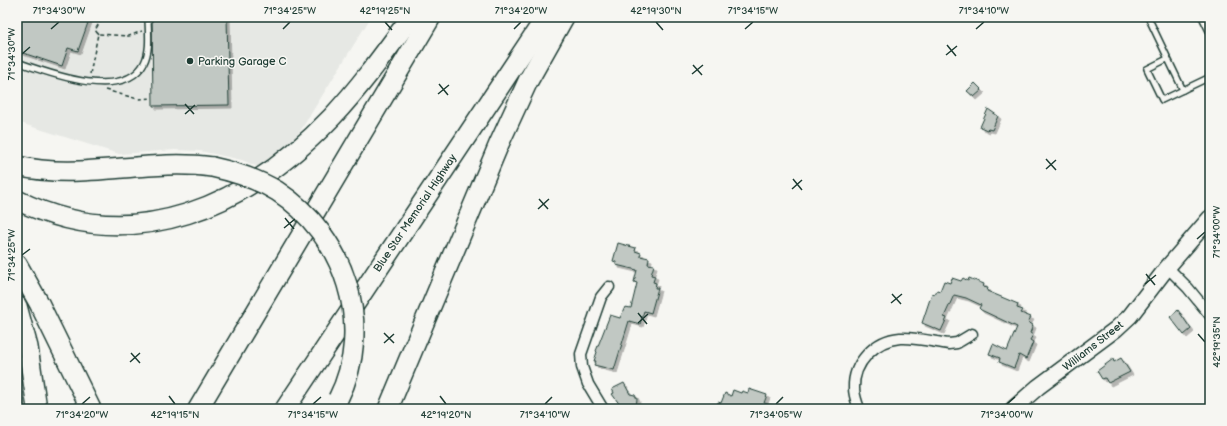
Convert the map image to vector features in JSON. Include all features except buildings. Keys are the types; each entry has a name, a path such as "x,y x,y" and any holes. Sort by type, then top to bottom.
{"highway":[{"path":"17,200 40,210 72,220 119,225 155,222 177,218 222,201 264,176 295,152 318,131 357,89 411,17"},
{"path":"198,409 431,17"},
{"name":"Blue Star Memorial Highway","path":"285,409 546,17"},
{"path":"388,409 499,144 530,76 564,17"},
{"path":"17,166 60,171 181,165 212,167 247,177 282,195 314,223 335,253 347,285 354,327 354,343 350,366 335,404"},
{"path":"17,264 39,303 91,409"},
{"path":"17,306 28,347 37,409"}],"street":[{"name":"Williams Street","path":"1013,409 1038,387 1116,329 1130,316 1167,267 1210,218"},
{"path":"1167,267 1188,288 1210,315"},
{"path":"603,409 588,384 582,367 581,354 601,297 610,287"},
{"path":"859,409 854,396 854,386 858,366 876,346 900,338 949,344 957,343 972,334"}],"lane":[{"path":"17,62 88,81 114,82 129,77 137,71 143,63 147,53 148,17"},
{"path":"1148,17 1183,90"},
{"path":"1202,17 1210,33"},
{"path":"1168,59 1147,69 1162,100 1210,77"}],"path":[{"path":"103,17 96,30 98,34 88,81 104,89 125,96 138,99 152,98"},
{"path":"98,34 129,36 138,33 148,26"}],"shaded area":[{"path":"17,17 371,17 294,141 263,169 242,160 200,151 175,150 119,154 17,122"}],"place":[{"name":"Parking Garage C","path":"190,61"}]}
